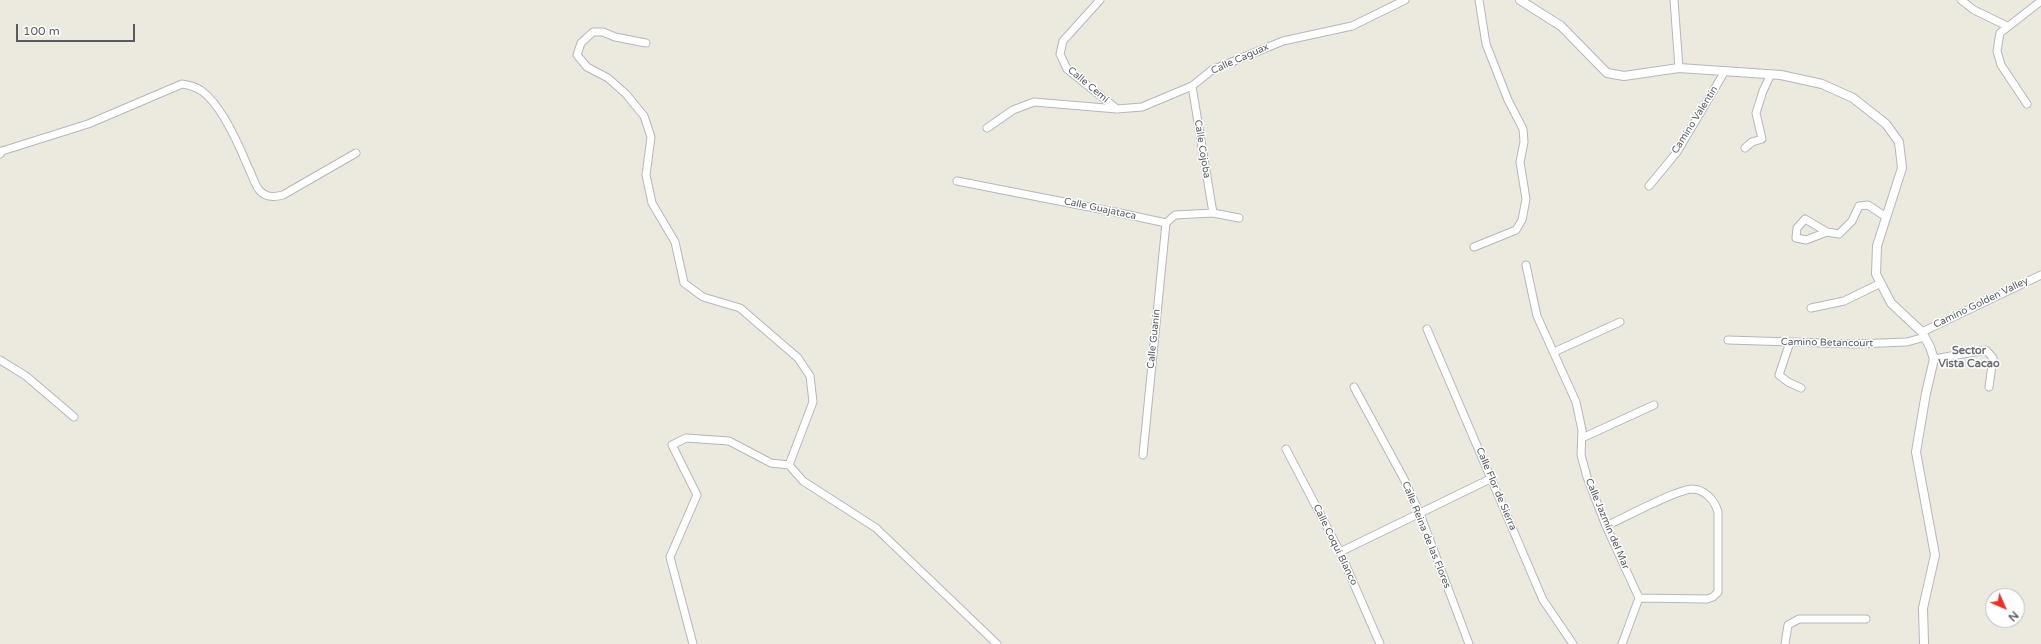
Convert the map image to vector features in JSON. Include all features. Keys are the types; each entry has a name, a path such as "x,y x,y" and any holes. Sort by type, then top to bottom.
{"street":[{"name":"Calle Cemí","path":"1100,0 1063,41 1060,54 1067,69 1118,109"},
{"name":"Calle Caguax","path":"987,128 1013,110 1034,102 1118,109 1142,107 1192,86 1212,70 1283,41 1352,26 1405,0"},
{"path":"1474,247 1516,230 1522,220 1526,199 1520,162 1524,142 1523,129 1508,100 1486,44 1479,0"},
{"path":"1520,0 1561,26 1607,73 1624,76 1679,68 1771,74 1822,84 1853,98 1886,124 1899,142 1902,168 1877,246 1876,274 1890,303 1923,334 1934,359 1923,407 1916,452 1935,555 1923,608 1924,644"},
{"path":"1674,0 1679,68"},
{"path":"1961,0 1974,10 2007,26"},
{"path":"2027,104 2001,65 1997,51 2000,33 2007,26 2041,1"},
{"path":"646,43 615,37 603,32 593,32 581,43 577,55 586,67 608,78 626,94 644,116 651,136 646,175 652,203 674,242 684,283 703,297 740,308 798,358 810,376 814,402 789,465"},
{"name":"Camino Valentín","path":"1648,186 1677,152 1725,71"},
{"path":"1745,148 1752,142 1762,139 1756,113 1763,91 1771,74"},
{"path":"0,154 2,151 88,124 182,84 192,86 203,92 217,108 242,152 260,191 273,198 283,195 356,153"},
{"name":"Calle Cojoba","path":"1192,86 1213,213"},
{"name":"Calle Guajataca","path":"957,181 1120,212 1166,223"},
{"path":"1827,232 1839,234 1852,221 1859,206 1868,205 1886,217"},
{"path":"1166,223 1175,215 1213,213 1239,218"},
{"name":"Calle Guanín","path":"1143,455 1166,223"},
{"name":"Calle Jazmín del Mar","path":"1526,265 1537,316 1576,402 1582,430 1582,455 1587,476 1606,526 1639,598"},
{"name":"Camino Golden Valley","path":"1923,334 2041,275"},
{"path":"1811,308 1844,302 1881,283"},
{"path":"1554,352 1620,322"},
{"name":"Calle Flor de Sierra","path":"1427,329 1543,600 1573,644"},
{"name":"Camino Betancourt","path":"1728,340 1856,344 1907,342 1923,334"},
{"path":"1790,342 1779,375 1788,382 1801,388"},
{"path":"1934,359 1986,350 1993,358 1989,387"},
{"path":"0,360 26,376 74,417"},
{"name":"Calle Reina de las Flores","path":"1354,387 1404,479 1420,514 1469,644"},
{"path":"1582,438 1654,405"},
{"path":"693,644 670,557 697,495 672,445 686,438 730,441 771,463 789,465 803,481 876,528 997,644"},
{"name":"Calle Coquí Blanco","path":"1286,449 1340,552 1380,644"},
{"path":"1340,552 1492,478"},
{"path":"1606,526 1671,496 1692,489 1710,496 1716,504 1718,512 1718,592 1713,597 1707,599 1639,598 1622,644"},
{"path":"1785,644 1788,625 1799,619 1866,619"}],"district":[{"name":"Sector Vista Cacao","path":"1969,357"}]}
